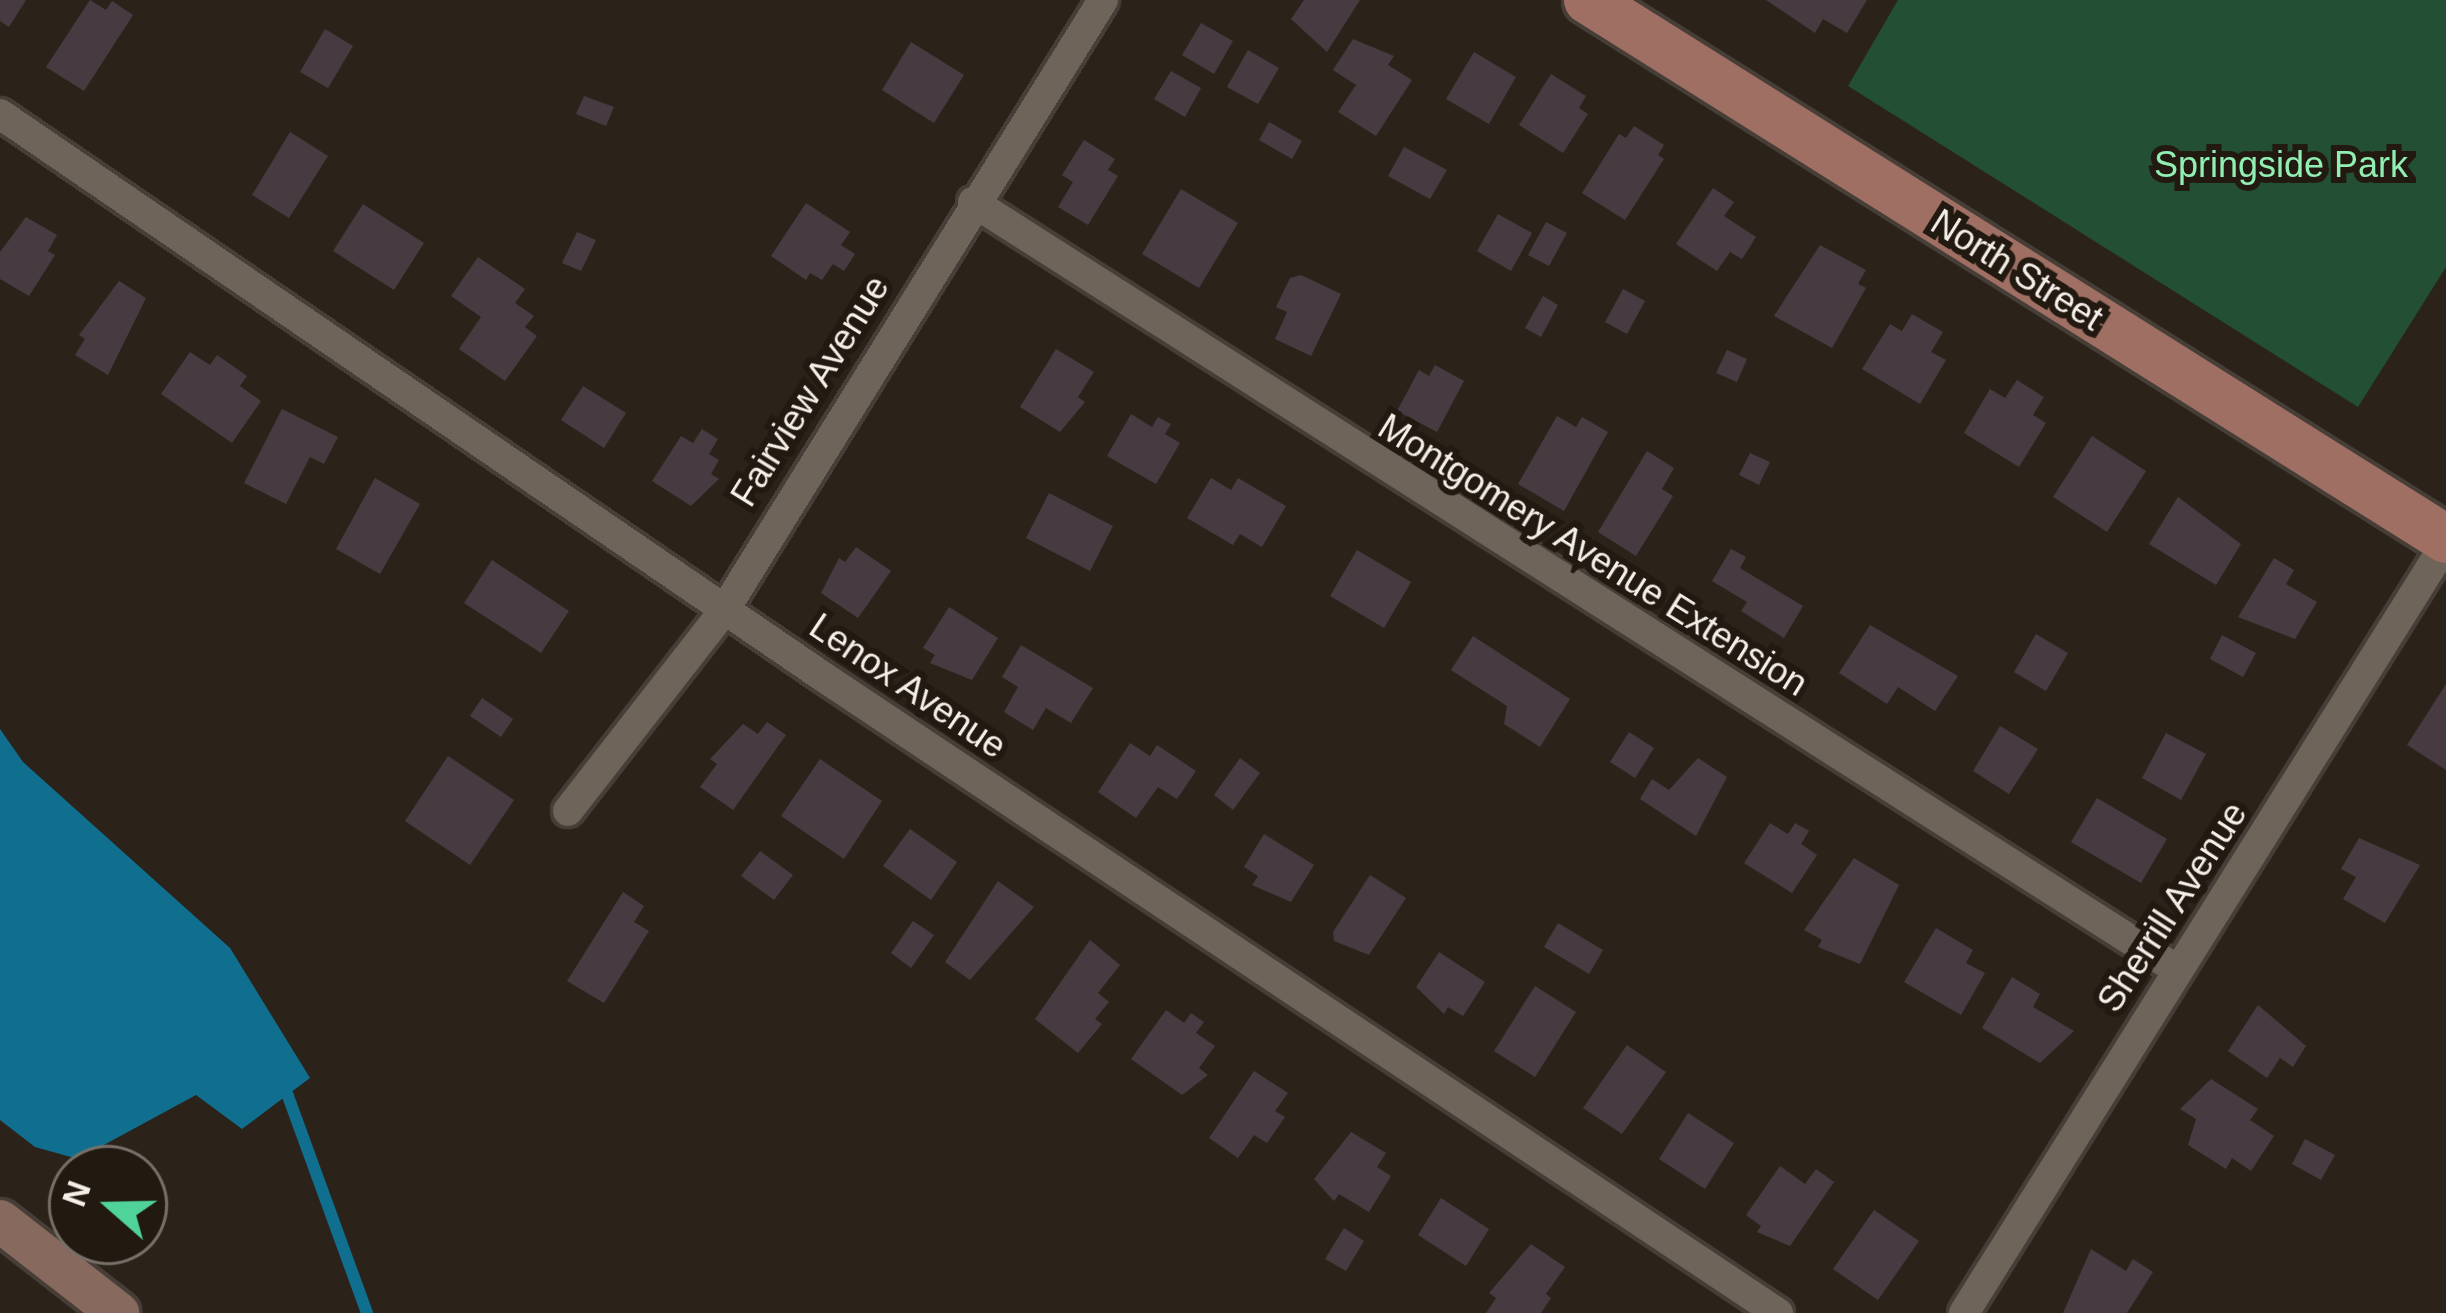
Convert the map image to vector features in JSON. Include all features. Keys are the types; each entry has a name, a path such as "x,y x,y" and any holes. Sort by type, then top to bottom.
{"main road":[{"name":"North Street","path":"1588,0 2446,541"}],"street":[{"name":"Fairview Avenue","path":"568,811 725,609 973,202 1103,0"},
{"name":"Lenox Avenue","path":"0,114 725,609 1778,1313"},
{"name":"Montgomery Avenue Extension","path":"973,202 2176,969"},
{"name":"Sherrill Avenue","path":"1964,1313 2446,541"},
{"path":"0,1221 118,1313"}],"green space":[{"name":"Springside Park","path":"1898,0 2446,0 2446,267 2358,407 1848,86"}],"water":[{"path":"0,729 23,762 230,948 310,1078 242,1129 196,1095 104,1145 48,1145 48,1151 35,1147 0,1120"}],"building":[{"path":"0,0 26,0 9,27 0,21"},
{"path":"90,0 106,10 112,1 133,15 84,91 46,67"},
{"path":"1304,0 1360,0 1327,52 1291,19"},
{"path":"1766,0 1867,0 1847,33 1823,19 1815,33"},
{"path":"1201,23 1233,41 1214,74 1182,55"},
{"path":"325,29 353,46 328,88 300,72"},
{"path":"1353,39 1394,56 1388,65 1412,80 1376,136 1338,112 1356,85 1333,70"},
{"path":"911,42 964,75 934,123 882,90"},
{"path":"1248,50 1279,68 1258,104 1227,87"},
{"path":"1474,52 1516,77 1489,124 1446,99"},
{"path":"1171,71 1201,88 1185,117 1154,99"},
{"path":"1551,74 1586,96 1579,108 1588,114 1563,153 1519,125"},
{"path":"584,96 614,107 606,126 576,114"},
{"path":"1269,122 1302,141 1292,159 1259,140"},
{"path":"1634,126 1664,145 1658,155 1664,159 1625,220 1582,193 1619,134 1626,138"},
{"path":"290,132 328,156 289,218 252,195"},
{"path":"1084,140 1115,159 1108,170 1118,176 1088,225 1058,207 1073,182 1062,175"},
{"path":"1404,147 1447,170 1430,199 1388,176"},
{"path":"1713,188 1734,202 1724,216 1756,237 1742,259 1730,252 1717,271 1676,244"},
{"path":"1181,189 1238,223 1199,288 1142,254"},
{"path":"806,203 850,232 841,245 855,254 844,271 833,264 822,280 810,273 806,280 771,256"},
{"path":"363,204 424,243 394,290 333,251"},
{"path":"1498,214 1532,233 1511,271 1477,251"},
{"path":"26,217 57,235 48,251 55,255 29,296 0,279 0,252"},
{"path":"1546,222 1567,233 1549,266 1528,255"},
{"path":"577,232 596,240 581,271 562,263"},
{"path":"1820,245 1866,270 1858,284 1866,288 1832,348 1774,316"},
{"path":"478,257 525,289 515,303 534,316 525,327 537,336 505,381 459,349 481,317 451,296"},
{"path":"1301,275 1341,294 1311,356 1275,339 1287,312 1276,307 1290,278"},
{"path":"119,281 146,298 108,375 75,355 85,339 79,335"},
{"path":"1623,289 1645,301 1627,334 1605,322"},
{"path":"1543,296 1558,305 1541,337 1525,328"},
{"path":"1912,314 1943,332 1931,352 1946,360 1920,404 1862,369 1890,324 1902,331"},
{"path":"1056,349 1094,372 1078,397 1085,402 1060,432 1020,407"},
{"path":"1727,350 1747,359 1737,382 1716,373"},
{"path":"190,352 210,365 217,355 247,376 240,386 261,401 232,443 161,394"},
{"path":"1435,365 1464,381 1437,432 1397,411 1419,370 1429,376"},
{"path":"2017,380 2044,397 2033,415 2046,423 2019,467 1964,433 1990,389 2005,398"},
{"path":"583,386 626,413 604,448 561,420"},
{"path":"282,409 338,437 324,464 310,457 286,504 244,483"},
{"path":"1131,414 1152,427 1158,417 1171,424 1165,434 1180,443 1156,484 1107,456"},
{"path":"1557,416 1576,427 1582,417 1608,432 1564,511 1518,484"},
{"path":"702,429 718,439 709,454 719,460 711,474 719,479 691,506 652,481 681,436 693,443"},
{"path":"2092,436 2146,471 2107,532 2053,497"},
{"path":"1647,451 1674,468 1662,489 1673,496 1636,556 1598,532"},
{"path":"1750,453 1770,462 1759,485 1739,475"},
{"path":"375,478 420,504 380,574 336,549"},
{"path":"1211,478 1231,490 1238,478 1286,506 1262,547 1240,534 1233,545 1187,518"},
{"path":"1049,493 1113,526 1090,571 1026,538"},
{"path":"2178,497 2241,544 2216,585 2149,544"},
{"path":"856,547 891,571 858,618 821,593 839,558 845,562"},
{"path":"1731,549 1746,557 1740,568 1803,606 1784,638 1741,611 1747,602 1712,581"},
{"path":"1357,550 1411,582 1384,628 1330,596"},
{"path":"2274,558 2294,570 2286,584 2317,602 2295,639 2238,617"},
{"path":"492,560 569,611 541,653 464,603"},
{"path":"949,607 998,638 972,680 930,663 935,655 923,648"},
{"path":"1870,625 1958,676 1935,711 1898,687 1887,704 1839,673"},
{"path":"2036,634 2068,653 2046,691 2014,672"},
{"path":"2222,635 2256,653 2243,677 2210,659"},
{"path":"1473,636 1570,699 1540,747 1504,724 1507,706 1451,670"},
{"path":"1021,645 1093,688 1071,723 1046,708 1033,730 1004,712 1018,687 1002,677"},
{"path":"2446,684 2446,770 2407,745"},
{"path":"482,698 513,719 501,737 470,716"},
{"path":"767,722 786,735 733,810 700,787 717,764 710,759 743,724 758,734"},
{"path":"2000,726 2038,749 2009,794 1973,771"},
{"path":"1629,732 1654,748 1635,778 1610,762"},
{"path":"2166,733 2206,754 2181,800 2142,778"},
{"path":"1130,743 1150,756 1157,745 1196,771 1177,799 1158,787 1136,818 1098,792"},
{"path":"448,756 514,800 470,865 405,821"},
{"path":"1240,758 1260,773 1233,810 1214,795"},
{"path":"1698,758 1727,777 1696,836 1640,799 1652,779 1669,790"},
{"path":"820,759 882,801 844,859 781,816"},
{"path":"2097,798 2167,839 2141,883 2071,842"},
{"path":"1770,823 1788,834 1795,823 1809,831 1801,844 1817,855 1792,893 1744,863"},
{"path":"910,829 957,862 931,900 883,866"},
{"path":"1264,834 1314,865 1291,902 1252,885 1258,876 1244,867"},
{"path":"2359,838 2420,865 2385,923 2343,899 2356,877 2341,869"},
{"path":"760,851 793,875 774,900 741,876"},
{"path":"1854,858 1899,885 1860,964 1818,947 1822,940 1804,930"},
{"path":"1370,875 1406,898 1369,955 1334,941 1333,932"},
{"path":"998,881 1034,907 970,980 945,962"},
{"path":"623,892 644,906 634,922 649,931 604,1003 567,981"},
{"path":"913,921 934,935 911,968 891,953"},
{"path":"1558,923 1603,950 1589,974 1544,947"},
{"path":"1936,928 1973,950 1966,963 1985,973 1961,1015 1904,982"},
{"path":"1090,940 1120,965 1098,993 1109,1002 1095,1019 1102,1024 1078,1053 1035,1019"},
{"path":"1439,952 1485,982 1463,1016 1448,1007 1444,1014 1416,987"},
{"path":"2012,977 2040,994 2033,1007 2074,1031 2040,1063 1982,1028"},
{"path":"1535,986 1576,1012 1535,1077 1494,1051"},
{"path":"2258,1005 2306,1046 2293,1067 2280,1058 2267,1078 2228,1051"},
{"path":"1166,1010 1184,1023 1191,1013 1204,1022 1196,1033 1215,1046 1199,1068 1208,1075 1182,1095 1131,1059"},
{"path":"1627,1045 1666,1072 1622,1134 1583,1108"},
{"path":"1254,1071 1288,1093 1275,1111 1285,1117 1267,1143 1254,1135 1238,1158 1209,1138"},
{"path":"2211,1079 2258,1109 2250,1120 2274,1136 2251,1171 2232,1158 2226,1169 2188,1145 2196,1119 2180,1109"},
{"path":"1688,1113 1734,1143 1705,1189 1659,1159"},
{"path":"1351,1132 1386,1153 1377,1167 1391,1176 1369,1212 1339,1194 1334,1201 1314,1179"},
{"path":"2305,1139 2335,1155 2321,1180 2292,1164"},
{"path":"1780,1166 1805,1184 1816,1169 1834,1182 1790,1246 1757,1232 1761,1226 1746,1215"},
{"path":"1441,1198 1489,1229 1466,1266 1418,1235"},
{"path":"1874,1210 1919,1241 1878,1300 1833,1269"},
{"path":"1344,1228 1364,1241 1346,1271 1325,1259"},
{"path":"1531,1244 1565,1267 1546,1294 1551,1298 1541,1313 1486,1313 1496,1298 1489,1293"},
{"path":"2091,1249 2126,1271 2133,1259 2153,1272 2127,1313 2063,1313"}],"waterway":[{"path":"277,1084 288,1096 367,1313"}]}
